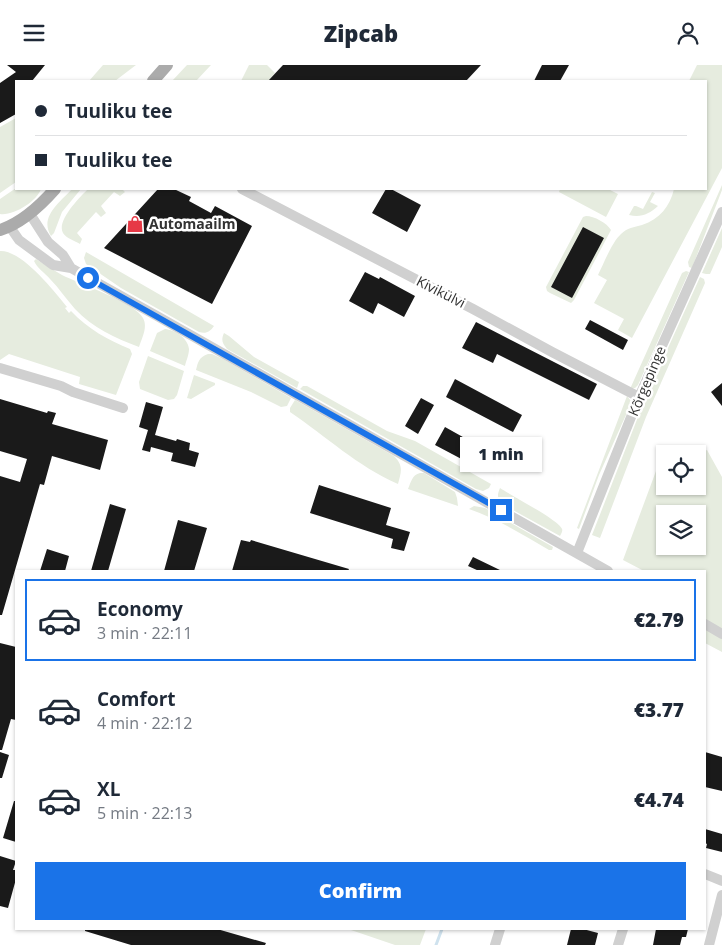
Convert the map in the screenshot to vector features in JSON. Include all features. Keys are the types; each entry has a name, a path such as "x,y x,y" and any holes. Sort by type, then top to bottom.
{"main road":[{"path":"153,80 167,65"},
{"path":"5,228 30,214 54,190"}],"street":[{"name":"Kivikülvi","path":"244,190 639,397"},
{"name":"Kõrgepinge","path":"577,553 639,397 722,212"},
{"path":"30,214 48,242 63,255 71,268"},
{"path":"5,228 53,265 71,268 606,570"},
{"path":"0,368 61,386 73,392 123,408"},
{"path":"706,626 722,635"},
{"path":"706,873 722,881"},
{"path":"709,945 722,895"},
{"path":"495,945 500,930"},
{"path":"618,945 623,930"}],"shaded area":[{"path":"103,65 136,65 116,80 90,80"},
{"path":"187,65 211,65 197,80 173,80"},
{"path":"249,65 267,65 275,73 269,80 242,80"},
{"path":"697,65 722,65 722,168 632,338 618,330 624,319 594,303 607,280 598,275 611,247 621,234 659,215 670,201 674,190 707,190 707,80 690,80"},
{"path":"15,119 15,183 0,193 0,127"},
{"path":"722,185 722,190 692,268 689,267 688,262"},
{"path":"15,189 41,190 30,203 12,213 0,214 0,199"},
{"path":"71,190 80,190 62,212 51,236 48,229 49,216"},
{"path":"87,190 123,190 125,192 120,196 114,192 101,206 106,213 101,217 96,212 77,233 82,239 80,244 66,236 62,228 70,209"},
{"path":"560,190 610,190 618,194 606,217 559,192"},
{"path":"652,192 655,193 650,202 658,206 645,215 629,215 634,206 643,209"},
{"path":"586,216 600,220 611,230 571,303 550,293 546,287 583,217"},
{"path":"722,228 722,247 710,274 702,273"},
{"path":"0,251 9,252 27,264 54,291 67,307 65,308 69,313 71,311 99,333 130,349 132,354 116,395 79,384 80,377 9,354 0,360"},
{"path":"86,252 214,326 208,332 199,332 121,288 86,264 84,258"},
{"path":"36,259 62,275 119,300 138,312 143,318 145,325 139,347 105,332 89,322 37,266 34,261"},
{"path":"689,272 638,385 630,389 682,273"},
{"path":"700,277 704,279 705,283 646,417 600,538 592,535 645,399"},
{"path":"165,329 177,333 186,341 189,349 185,366 150,351 157,333"},
{"path":"224,333 254,357 299,382 297,388 227,349 222,338"},
{"path":"208,354 223,359 291,398 287,406 281,407 251,392 196,370 199,360"},
{"path":"148,356 184,371 174,399 168,400 140,389 139,382"},
{"path":"194,375 215,383 215,385 191,399 187,398"},
{"path":"303,386 307,386 387,431 415,441 491,484 489,488 483,491 476,489 300,389"},
{"path":"627,396 631,401 630,406 599,475 579,529 577,528"},
{"path":"295,400 394,456 399,463 401,473 398,484 369,469 290,412 290,408"},
{"path":"707,450 722,477 722,652 706,644 706,570 642,570 623,560 656,471 656,495 706,495"},
{"path":"424,473 455,492 458,506 408,489 413,477"},
{"path":"500,488 559,525 562,529 560,536 502,504 498,497"},
{"path":"474,506 485,508 553,547 552,550 500,522 469,509"},
{"path":"351,930 426,930 420,945 395,945"}],"building":[{"path":"7,65 45,65 33,80 15,80 15,115 0,123 0,83 16,72"},
{"path":"283,65 481,65 467,80 269,80"},
{"path":"542,65 569,65 561,80 534,80"},
{"path":"157,190 176,190 191,197 189,201 211,213 215,206 252,226 212,304 104,248"},
{"path":"385,190 393,190 421,205 407,232 372,213"},
{"path":"583,227 604,238 572,298 551,287"},
{"path":"365,272 379,279 380,277 415,296 404,317 378,303 373,314 349,301"},
{"path":"590,320 628,340 623,350 585,329"},
{"path":"476,322 597,384 589,400 497,354 493,363 462,348"},
{"path":"455,379 522,415 513,432 446,397"},
{"path":"722,383 722,406 711,392"},
{"path":"421,398 434,405 418,434 405,426"},
{"path":"0,399 47,413 48,411 56,413 52,424 108,440 100,470 52,456 44,485 40,484 2,615 0,615 0,476 20,482 27,459 0,451"},
{"path":"146,402 163,407 155,435 190,443 189,450 199,453 195,467 171,461 173,453 151,447 150,452 142,450 148,430 139,427"},
{"path":"445,427 495,455 486,472 435,445"},
{"path":"319,485 391,508 386,525 410,532 404,551 391,548 393,539 310,513"},
{"path":"110,504 126,509 108,570 91,570"},
{"path":"178,520 207,528 194,570 164,570"},
{"path":"241,540 250,542 251,540 349,569 348,570 232,570"},
{"path":"47,549 69,556 65,570 40,570"},
{"path":"473,557 500,570 477,570 468,566"},
{"path":"0,643 15,647 15,720 11,719 2,750 0,750"},
{"path":"0,752 9,755 2,778 0,778"},
{"path":"706,752 722,757 722,791 706,787"},
{"path":"14,801 15,801 15,842 3,838"},
{"path":"706,829 722,834 722,852 706,848"},
{"path":"0,856 15,861 13,870 15,870 15,883 8,908 0,906"},
{"path":"220,930 266,943 265,945 131,945 85,931"},
{"path":"571,930 587,930 598,933 595,945 567,945"},
{"path":"656,930 688,930 686,937 682,937 680,945 653,945"}],"waterway":[{"path":"436,945 442,930"}],"place":[{"name":"Automaailm","path":"135,224"}],"route":[{"path":"88,278 501,510"}]}
